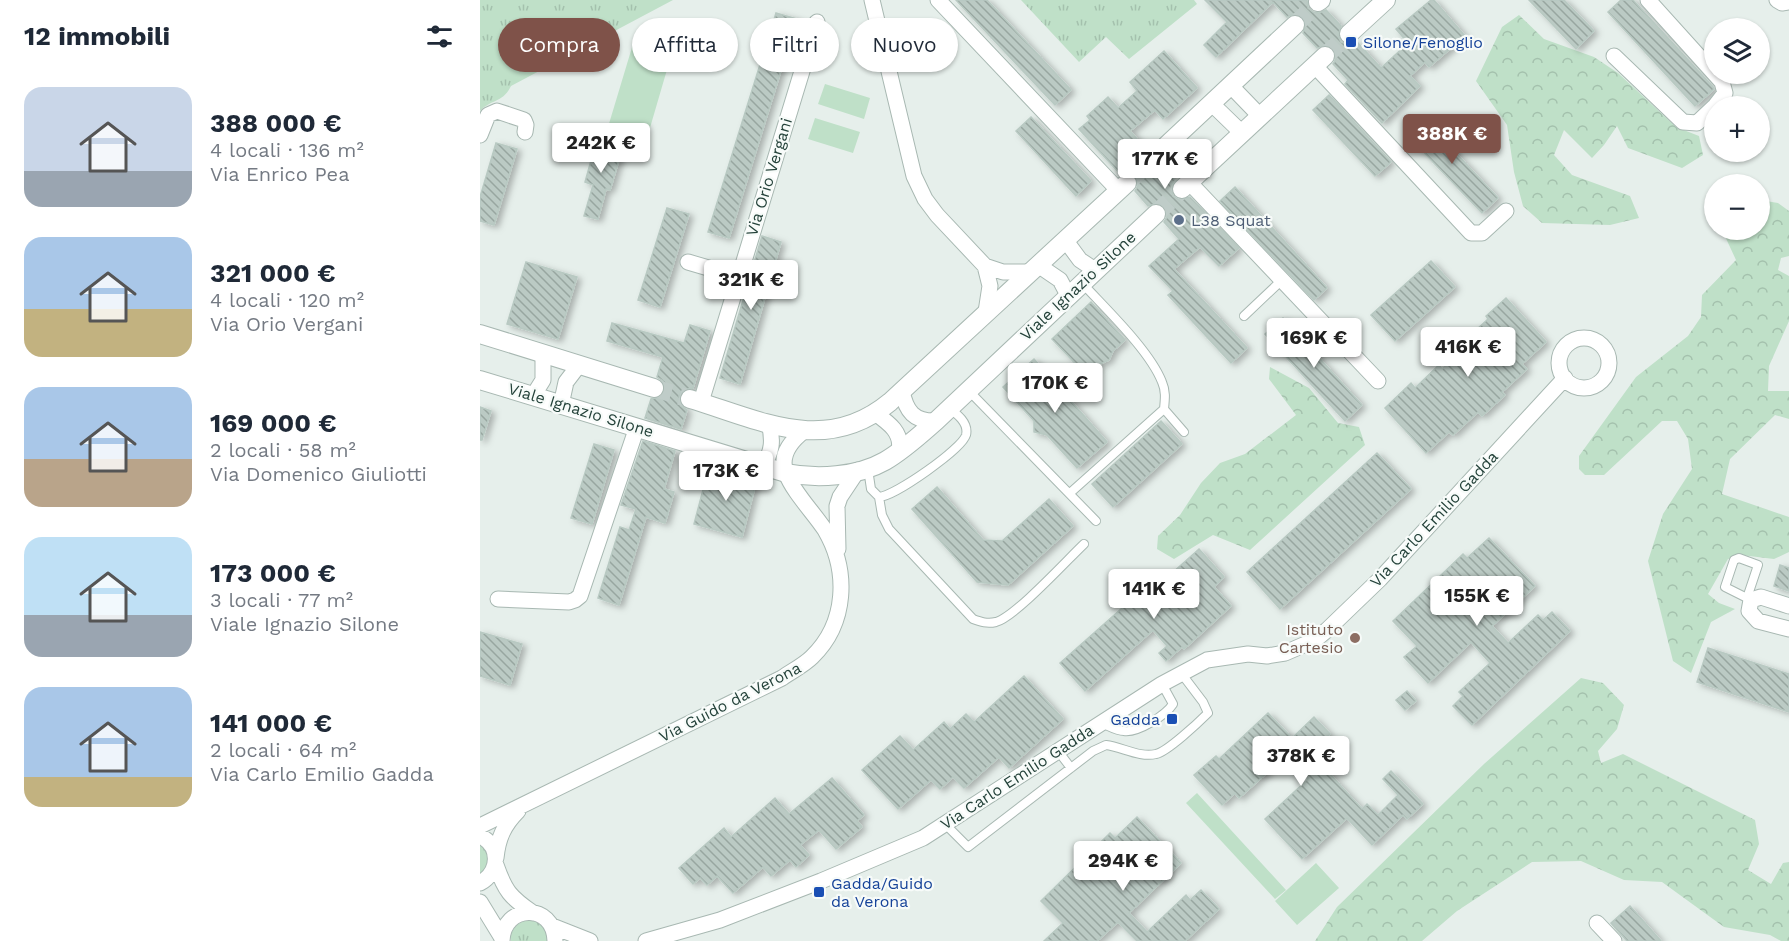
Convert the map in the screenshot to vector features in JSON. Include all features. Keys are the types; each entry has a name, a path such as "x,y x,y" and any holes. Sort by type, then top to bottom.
{"street":[{"path":"872,0 910,164 918,186 937,215 985,266 1003,272 1034,268 1060,280 1068,295"},
{"path":"695,400 769,423 804,431 847,427 875,413 902,391 1123,187 938,0"},
{"path":"1349,34 1386,0"},
{"path":"1647,0 1722,82 1725,93 1723,96"},
{"path":"1778,0 1782,3 1789,2"},
{"path":"1154,157 1295,25"},
{"path":"1614,56 1683,122 1696,123 1704,116"},
{"path":"1378,381 1282,280 1186,186 1320,61 1471,233 1482,233 1506,211"},
{"name":"Via Orio Vergani","path":"695,400 739,277 802,72"},
{"path":"1230,85 1260,116"},
{"path":"1211,102 1242,133"},
{"path":"480,135 488,115 497,111 524,120 525,132"},
{"name":"Viale Ignazio Silone","path":"480,380 786,473 818,476 863,469 886,460 936,421 1156,214"},
{"path":"1066,240 1088,276"},
{"path":"688,261 739,277"},
{"path":"985,266 990,286 986,312"},
{"path":"480,334 654,388"},
{"path":"533,396 543,380 543,354"},
{"path":"561,405 566,382 579,365"},
{"name":"Via Carlo Emilio Gadda","path":"646,941 720,920 923,838 1162,684 1207,660 1248,654 1267,656 1316,640 1380,579 1565,378"},
{"path":"902,391 905,405 912,415 922,420 936,421"},
{"path":"875,413 895,430 900,439 899,451"},
{"path":"762,466 771,451 772,434 769,423"},
{"path":"498,600 569,602 580,596 637,426"},
{"path":"786,473 785,452 794,439 804,431"},
{"path":"840,561 837,506 840,497 863,469"},
{"name":"Via Guido da Verona","path":"480,826 782,678 811,658 827,639 839,612 840,561 826,532 786,473"},
{"path":"1789,606 1761,597 1749,599 1749,611 1758,621 1789,629"},
{"name":"Via Guido da Verona","path":"496,861 501,833 524,804"},
{"path":"480,836 490,842 501,880 513,899 533,913"},
{"path":"480,883 489,877 496,861"},
{"path":"480,902 502,940"},
{"path":"502,940 504,928 514,917 524,913 533,913 543,916 554,934 590,941"},
{"path":"1597,923 1614,941"}],"lane":[{"path":"1070,493 1164,409 1166,397 1162,382 1151,362 1088,276"},
{"path":"1244,316 1282,280"},
{"path":"968,390 1096,521"},
{"path":"879,497 884,497 917,479 954,449 966,436 962,420 949,408"},
{"path":"1164,409 1184,432"},
{"path":"863,469 871,489 879,497 882,515 895,536 973,619 982,622 997,622 1014,612 1084,544"},
{"path":"1736,558 1758,565 1749,599 1725,587 1736,558"},
{"path":"945,824 968,847 1093,751 1106,745 1131,752 1157,754 1191,730 1208,714 1203,702 1181,673"},
{"path":"1101,723 1124,732 1145,725 1167,713 1173,704 1162,684"},
{"path":"1058,751 1071,768"}],"green space":[{"path":"480,0 673,0 639,18 632,18 632,22 620,28 620,18 498,18 498,72 537,72 511,86 501,98 480,111"},
{"path":"1021,0 1194,0 1197,4 1129,59 1106,37 1079,62"},
{"path":"1519,15 1544,39 1594,57 1618,73 1676,127 1699,136 1703,155 1682,168 1628,148 1617,126 1592,158 1564,130 1554,155 1572,175 1630,196 1639,218 1610,225 1542,223 1523,206 1514,172 1507,125 1476,81 1502,27"},
{"path":"632,47 632,72 666,72 647,138 608,127"},
{"path":"825,84 870,98 864,119 818,104"},
{"path":"815,118 860,132 853,153 808,139"},
{"path":"1770,202 1778,203 1789,211 1789,256 1781,258 1778,270 1789,276 1789,321 1769,366 1768,391 1789,391 1789,419 1775,415 1730,459 1722,494 1789,517 1789,552 1774,559 1741,555 1728,559 1708,594 1719,603 1735,609 1711,622 1691,673 1673,661 1648,561 1663,514 1692,469 1688,439 1677,421 1662,421 1604,475 1585,475 1579,469 1579,456 1636,377 1688,336 1701,317 1702,295 1736,260 1727,240 1770,240"},
{"path":"1270,367 1309,388 1338,423 1359,427 1365,445 1250,550 1213,535 1174,559 1157,549 1158,536 1180,515 1201,483 1220,463 1245,454 1296,415 1269,379"},
{"path":"1581,678 1603,683 1624,705 1617,729 1598,751 1601,763 1623,754 1755,820 1759,844 1748,870 1771,884 1783,863 1789,862 1789,941 1781,941 1770,935 1724,927 1662,882 1624,880 1581,861 1532,862 1457,911 1422,941 1315,941 1337,907 1484,764"},
{"path":"1197,793 1286,890 1275,899 1186,803"},
{"path":"480,842 489,856 486,868 480,874"},
{"path":"1316,863 1339,888 1297,925 1275,901"},
{"path":"526,920 535,921 541,925 548,941 511,941 514,928"}],"building":[{"path":"956,0 987,0 1071,90 1055,105"},
{"path":"1205,0 1307,0 1308,8 1313,12 1319,13 1326,10 1341,26 1338,36 1341,42 1351,45 1357,42 1381,68 1408,43 1396,29 1431,0 1434,0 1465,36 1429,67 1425,62 1410,76 1420,86 1382,123 1345,84 1348,80 1333,64 1336,59 1334,49 1328,45 1317,48 1303,33 1306,23 1303,17 1293,14 1287,17 1273,2 1216,57 1204,45 1227,22"},
{"path":"1529,0 1564,0 1594,31 1576,49"},
{"path":"1621,0 1633,0 1704,77 1704,84 1710,84 1714,89 1695,106 1608,12"},
{"path":"776,13 794,18 774,18"},
{"path":"1164,51 1197,88 1163,119 1155,110 1130,131 1146,149 1143,154 1145,164 1151,168 1161,165 1175,180 1171,186 1173,196 1179,200 1190,197 1239,248 1219,266 1200,247 1174,269 1247,348 1231,363 1168,295 1173,291 1149,266 1179,239 1164,222 1167,217 1165,207 1159,203 1148,206 1135,191 1138,186 1136,176 1130,172 1120,174 1079,129 1090,120 1087,116 1108,97 1118,108 1137,91 1130,82"},
{"path":"758,72 781,72 729,238 708,232"},
{"path":"1329,95 1391,162 1375,176 1313,110"},
{"path":"1031,117 1091,181 1076,196 1016,131"},
{"path":"1423,118 1498,198 1482,213 1406,134"},
{"path":"597,139 623,146 610,190 606,189 598,219 584,216 593,185 585,182"},
{"path":"496,143 517,149 494,225 480,221 480,197"},
{"path":"1235,187 1327,288 1314,300 1220,201"},
{"path":"667,208 689,214 660,307 638,300"},
{"path":"762,236 781,242 740,384 720,378"},
{"path":"1431,261 1455,287 1395,341 1371,315"},
{"path":"526,262 577,277 558,339 507,324"},
{"path":"1506,298 1546,342 1522,364 1527,369 1502,392 1505,395 1482,416 1478,412 1453,435 1449,432 1426,453 1385,408 1411,383 1415,388 1439,365 1442,369 1466,346 1462,343 1488,319 1486,316"},
{"path":"1091,302 1125,340 1113,351 1109,360 1098,365 1087,376 1052,339"},
{"path":"1283,318 1362,405 1345,421 1265,334"},
{"path":"612,323 684,343 690,325 710,331 693,388 683,390 679,396 681,406 687,410 681,429 645,418 651,399 661,397 665,391 663,381 657,377 663,357 607,341"},
{"path":"1034,359 1107,442 1077,468 1047,435 1034,432 1034,421 1003,387"},
{"path":"480,407 491,411 482,440 480,440"},
{"path":"1161,421 1182,444 1113,507 1092,484"},
{"path":"643,441 675,451 664,489 674,492 665,523 646,517 619,605 598,598 620,527 629,530 636,509 621,505"},
{"path":"594,444 614,450 592,524 571,518"},
{"path":"1377,453 1411,489 1280,609 1247,572"},
{"path":"709,467 757,479 742,537 694,524"},
{"path":"937,487 983,540 1002,541 1049,499 1073,526 1008,585 977,582 912,509"},
{"path":"1489,538 1535,586 1492,626 1508,643 1538,615 1543,620 1552,612 1570,631 1472,725 1453,706 1463,696 1459,692 1490,663 1471,642 1428,683 1404,657 1417,646 1393,621 1463,554 1467,558"},
{"path":"1199,549 1224,577 1214,587 1231,606 1184,649 1182,647 1166,661 1159,653 1167,646 1153,630 1085,691 1060,663 1130,601 1135,606"},
{"path":"1780,565 1789,568 1789,591 1774,586"},
{"path":"480,632 522,644 510,685 480,676"},
{"path":"1708,648 1789,674 1789,712 1697,682"},
{"path":"1024,676 1063,719 1009,768 999,757 964,788 953,777 940,789 931,780 898,809 862,770 900,736 913,750 944,722 950,729 966,714 974,722"},
{"path":"1407,691 1416,701 1405,710 1396,700"},
{"path":"1268,713 1292,738 1314,717 1330,734 1310,752 1362,809 1367,804 1378,815 1398,795 1383,779 1391,771 1423,804 1407,819 1403,815 1372,845 1347,818 1302,859 1265,819 1308,779 1279,747 1262,763 1269,771 1239,798 1235,793 1222,805 1194,775 1216,756 1219,759"},
{"path":"832,778 864,815 857,821 862,827 836,849 819,830 800,845 809,855 796,867 790,860 771,876 763,867 733,893 717,876 707,885 700,878 693,884 679,868 724,828 731,837 775,798 789,814"},
{"path":"1137,817 1181,863 1129,913 1147,932 1186,895 1190,900 1201,890 1219,909 1185,941 1137,941 1118,922 1097,941 1044,941 1063,923 1041,901 1110,833 1115,838"},
{"path":"1630,906 1661,941 1627,941 1611,923"}],"tunnel":[{"path":"1295,25 1318,2"},
{"path":"1325,56 1349,34"},
{"path":"1127,183 1154,157"},
{"path":"1156,214 1182,189"},
{"path":"654,388 690,399"}],"place":[{"name":"Silone/Fenoglio","path":"1351,42"},
{"name":"L38 Squat","path":"1179,220"},
{"name":"Istituto Cartesio","path":"1355,638"},
{"name":"Gadda","path":"1172,719"},
{"name":"Gadda/Guido da Verona","path":"819,892"}]}
